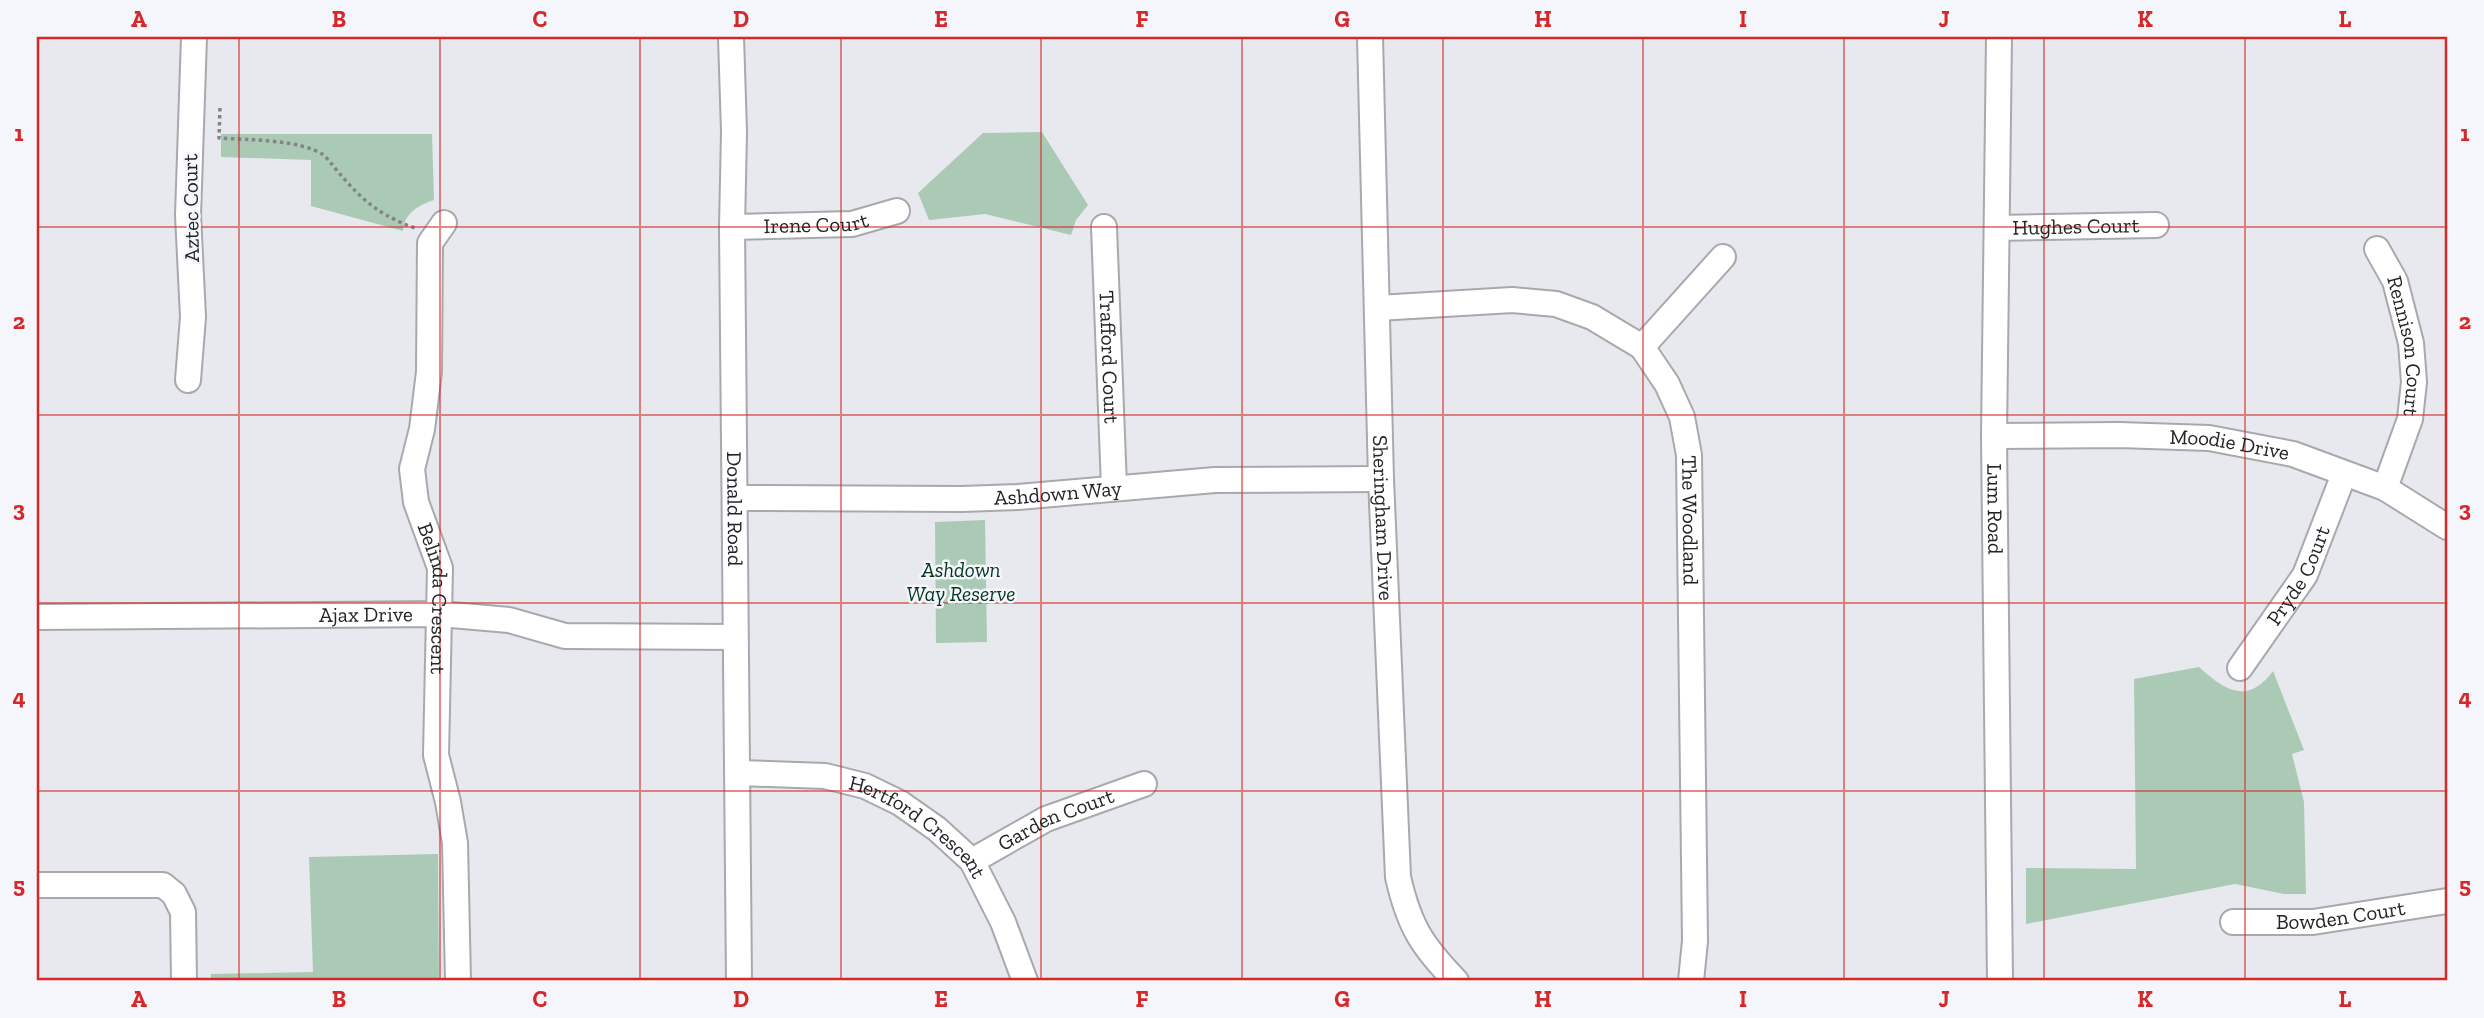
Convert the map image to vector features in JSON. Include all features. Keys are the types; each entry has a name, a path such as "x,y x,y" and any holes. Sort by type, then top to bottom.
{"street":[{"name":"Aztec Court","path":"188,380 193,317 188,215 194,37"},
{"name":"Donald Road","path":"731,37 734,132 732,227 739,981"},
{"name":"Sheringham Drive","path":"1370,37 1381,479 1398,877 1405,908 1415,931 1436,960 1456,981"},
{"name":"Lum Road","path":"1999,37 1994,436 2000,981"},
{"name":"Irene Court","path":"732,227 852,224 897,211"},
{"name":"Hughes Court","path":"1997,228 2156,225"},
{"name":"Trafford Court","path":"1104,227 1114,487"},
{"name":"Belinda Crescent","path":"439,229 430,243 429,372 422,429 412,469 416,502 440,568 436,755 456,843 458,981"},
{"name":"Rennison Court","path":"2377,249 2395,281 2411,343 2414,382 2410,419 2385,488"},
{"path":"1642,347 1724,257"},
{"name":"The Woodland","path":"1378,308 1512,300 1556,304 1592,317 1642,347 1667,384 1682,417 1689,456 1695,941 1691,981"},
{"name":"Moodie Drive","path":"1994,436 2119,435 2209,438 2293,454 2385,488 2447,527"},
{"name":"Pryde Court","path":"2240,668 2305,575 2344,474"},
{"name":"Ashdown Way","path":"736,498 962,499 1018,497 1215,480 1381,479"},
{"name":"Ajax Drive","path":"37,617 440,614 509,620 565,636 735,637"},
{"name":"Hertford Crescent","path":"738,772 825,776 865,786 900,803 937,829 972,861 1003,922 1025,981"},
{"name":"Garden Court","path":"972,861 1046,819 1144,784"},
{"path":"37,885 163,885 174,894 183,912 184,981"},
{"name":"Bowden Court","path":"2233,922 2313,922 2447,901"}],"path":[{"path":"220,108 219,138 269,142 317,150 373,209 407,225 439,229"}],"green space":[{"path":"1042,132 1088,205 1076,220 1071,235 985,214 929,220 918,193 983,133"},
{"path":"221,134 432,134 434,200 423,204 409,215 403,231 311,206 311,160 221,157"},
{"name":"Ashdown Way Reserve","path":"985,520 987,642 936,643 935,522"},
{"path":"2199,667 2218,683 2236,691 2255,688 2273,671 2304,750 2292,754 2304,802 2306,894 2284,894 2235,884 2026,924 2026,868 2136,869 2134,679"},
{"path":"438,854 439,981 211,981 211,974 313,972 309,857"}]}
